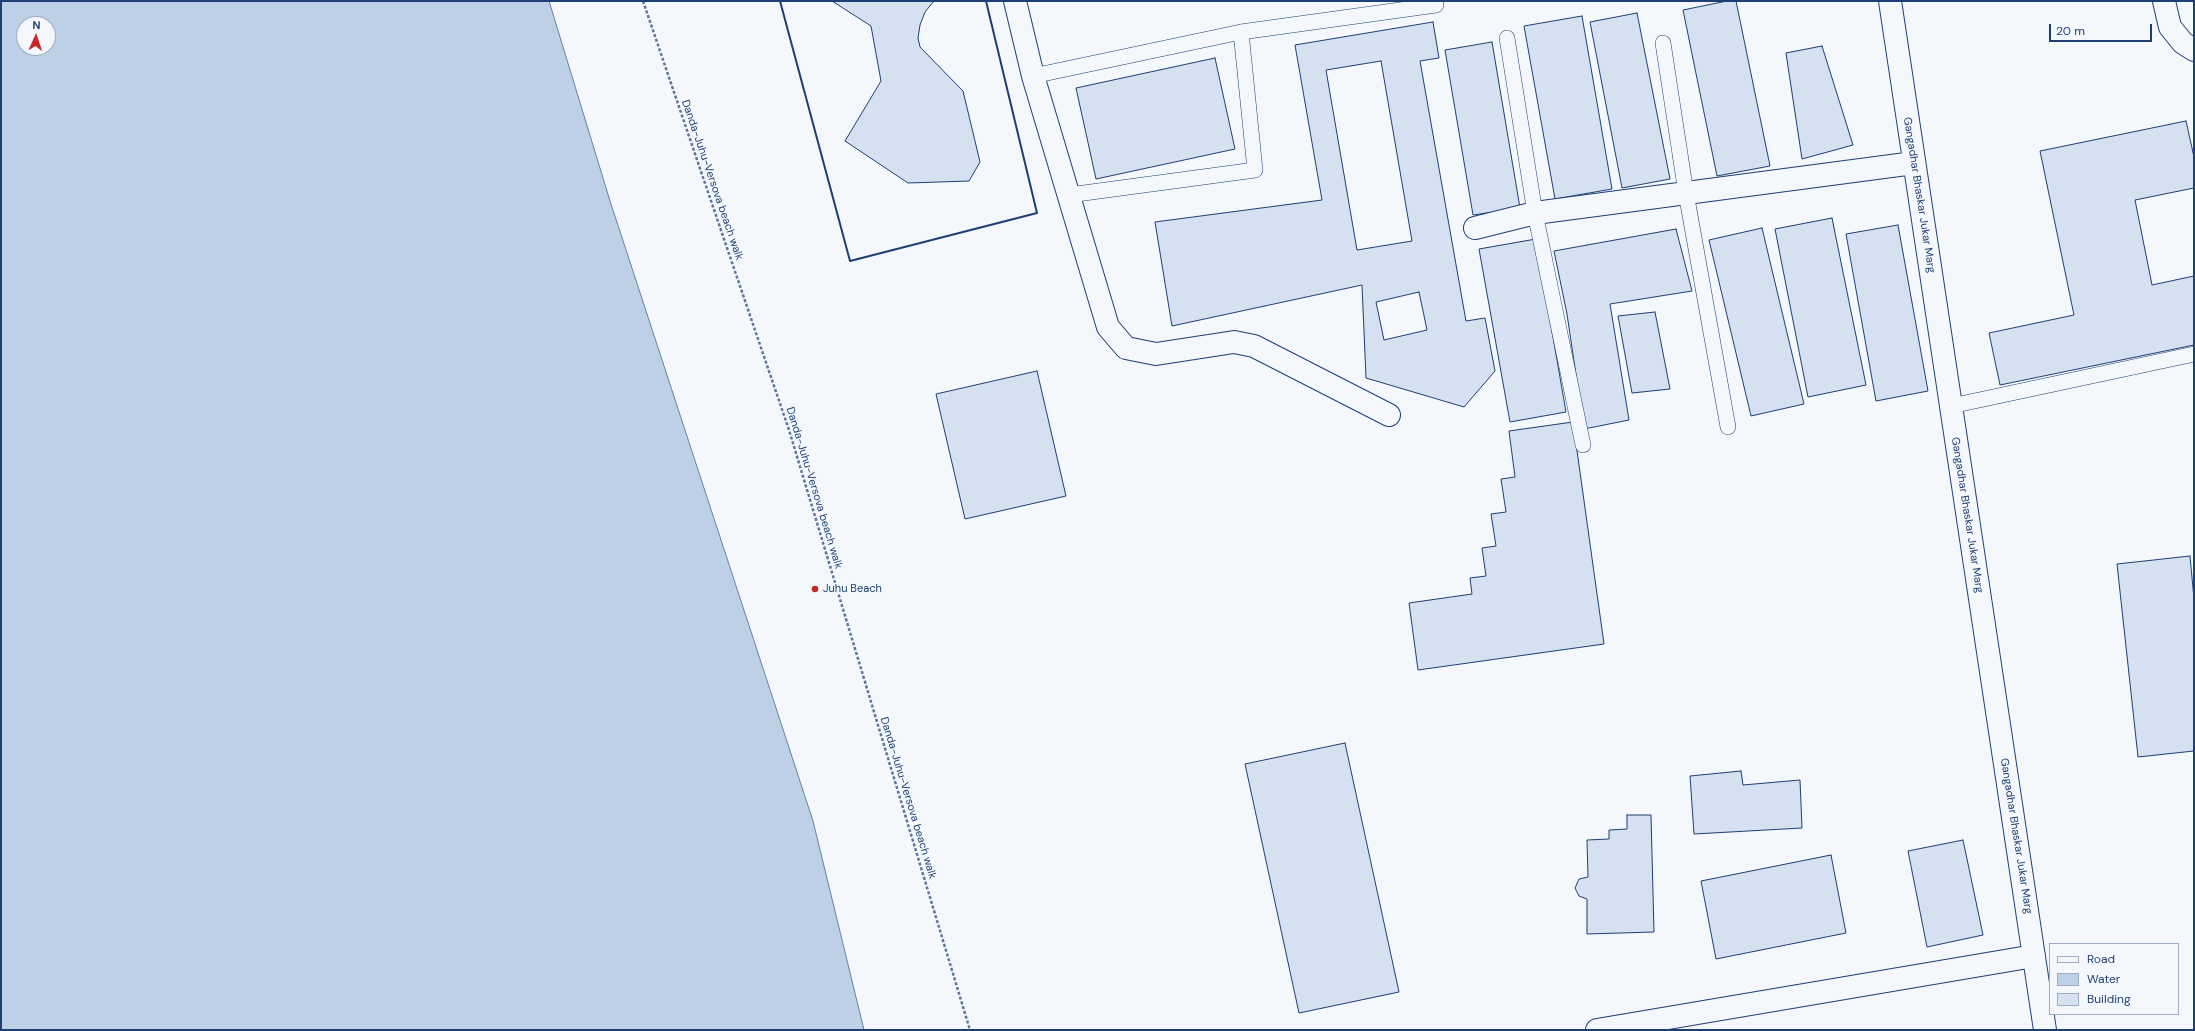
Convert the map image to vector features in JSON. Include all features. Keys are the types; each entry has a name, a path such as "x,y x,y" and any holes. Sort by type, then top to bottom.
{"street":[{"path":"1015,1 1033,76 1108,327 1126,348 1156,354 1234,342 1254,346 1389,414"},
{"name":"Gangadhar Bhaskar Jukar Marg","path":"1890,1 2045,1030"},
{"path":"2164,1 2170,28 2183,43 2194,50"},
{"path":"1475,228 1535,213 1914,163"},
{"path":"1597,1030 2034,956"}],"lane":[{"path":"1033,76 1241,32 1436,5"},
{"path":"1069,195 1255,170 1241,32"},
{"path":"1507,38 1535,213 1583,445"},
{"path":"1663,42 1686,193 1728,427"},
{"path":"1951,406 2194,354"}],"path":[{"name":"Danda-Juhu-Versova beach walk","path":"643,1 789,430 970,1030"}],"water":[{"path":"1,1 549,1 610,201 813,821 864,1030 1,1030"}],"building":[{"path":"832,1 934,1 925,12 920,25 918,38 920,47 963,91 980,162 969,181 908,183 845,141 881,81 871,26"},
{"path":"1727,1 1736,1 1770,166 1717,176 1683,10"},
{"path":"1637,13 1670,179 1622,188 1590,22"},
{"path":"1582,16 1612,189 1555,199 1524,26"},
{"path":"1433,22 1439,58 1420,61 1466,321 1485,318 1495,371 1464,407 1366,378 1362,285 1172,326 1155,222 1322,200 1295,45","holes":["1419,292 1427,330 1384,340 1376,302"]},
{"path":"1492,42 1520,208 1473,215 1445,50"},
{"path":"1822,46 1853,145 1802,159 1786,53"},
{"path":"1215,58 1235,149 1096,179 1076,88"},
{"path":"1381,61 1412,241 1357,250 1326,70"},
{"path":"2186,121 2194,157 2194,188 2135,200 2152,285 2194,276 2194,345 2000,385 1989,333 2074,315 2040,151"},
{"path":"1832,218 1866,385 1808,397 1775,229"},
{"path":"1898,225 1928,391 1876,401 1846,234"},
{"path":"1762,228 1804,404 1751,416 1709,240"},
{"path":"1676,229 1692,291 1610,304 1629,420 1584,429 1567,314 1554,251"},
{"path":"1536,239 1566,412 1510,422 1479,249"},
{"path":"1655,312 1670,389 1632,393 1618,316"},
{"path":"1037,371 1066,496 965,519 936,394"},
{"path":"1573,422 1604,644 1418,670 1409,603 1472,594 1470,578 1486,576 1482,548 1496,546 1491,514 1506,512 1501,479 1515,477 1509,431"},
{"path":"2190,556 2194,599 2194,751 2138,757 2117,564"},
{"path":"1345,743 1399,992 1299,1013 1245,764"},
{"path":"1741,771 1743,785 1800,780 1802,828 1694,834 1690,776"},
{"path":"1627,815 1651,815 1654,932 1587,934 1587,899 1579,896 1575,888 1579,879 1588,877 1587,840 1609,839 1609,830 1627,829"},
{"path":"1963,840 1983,935 1927,947 1908,851"},
{"path":"1831,855 1846,933 1716,959 1701,881"}],"wall":[{"path":"780,1 850,261 1037,213 986,1"}],"place":[{"name":"Juhu Beach","path":"815,589"}]}
